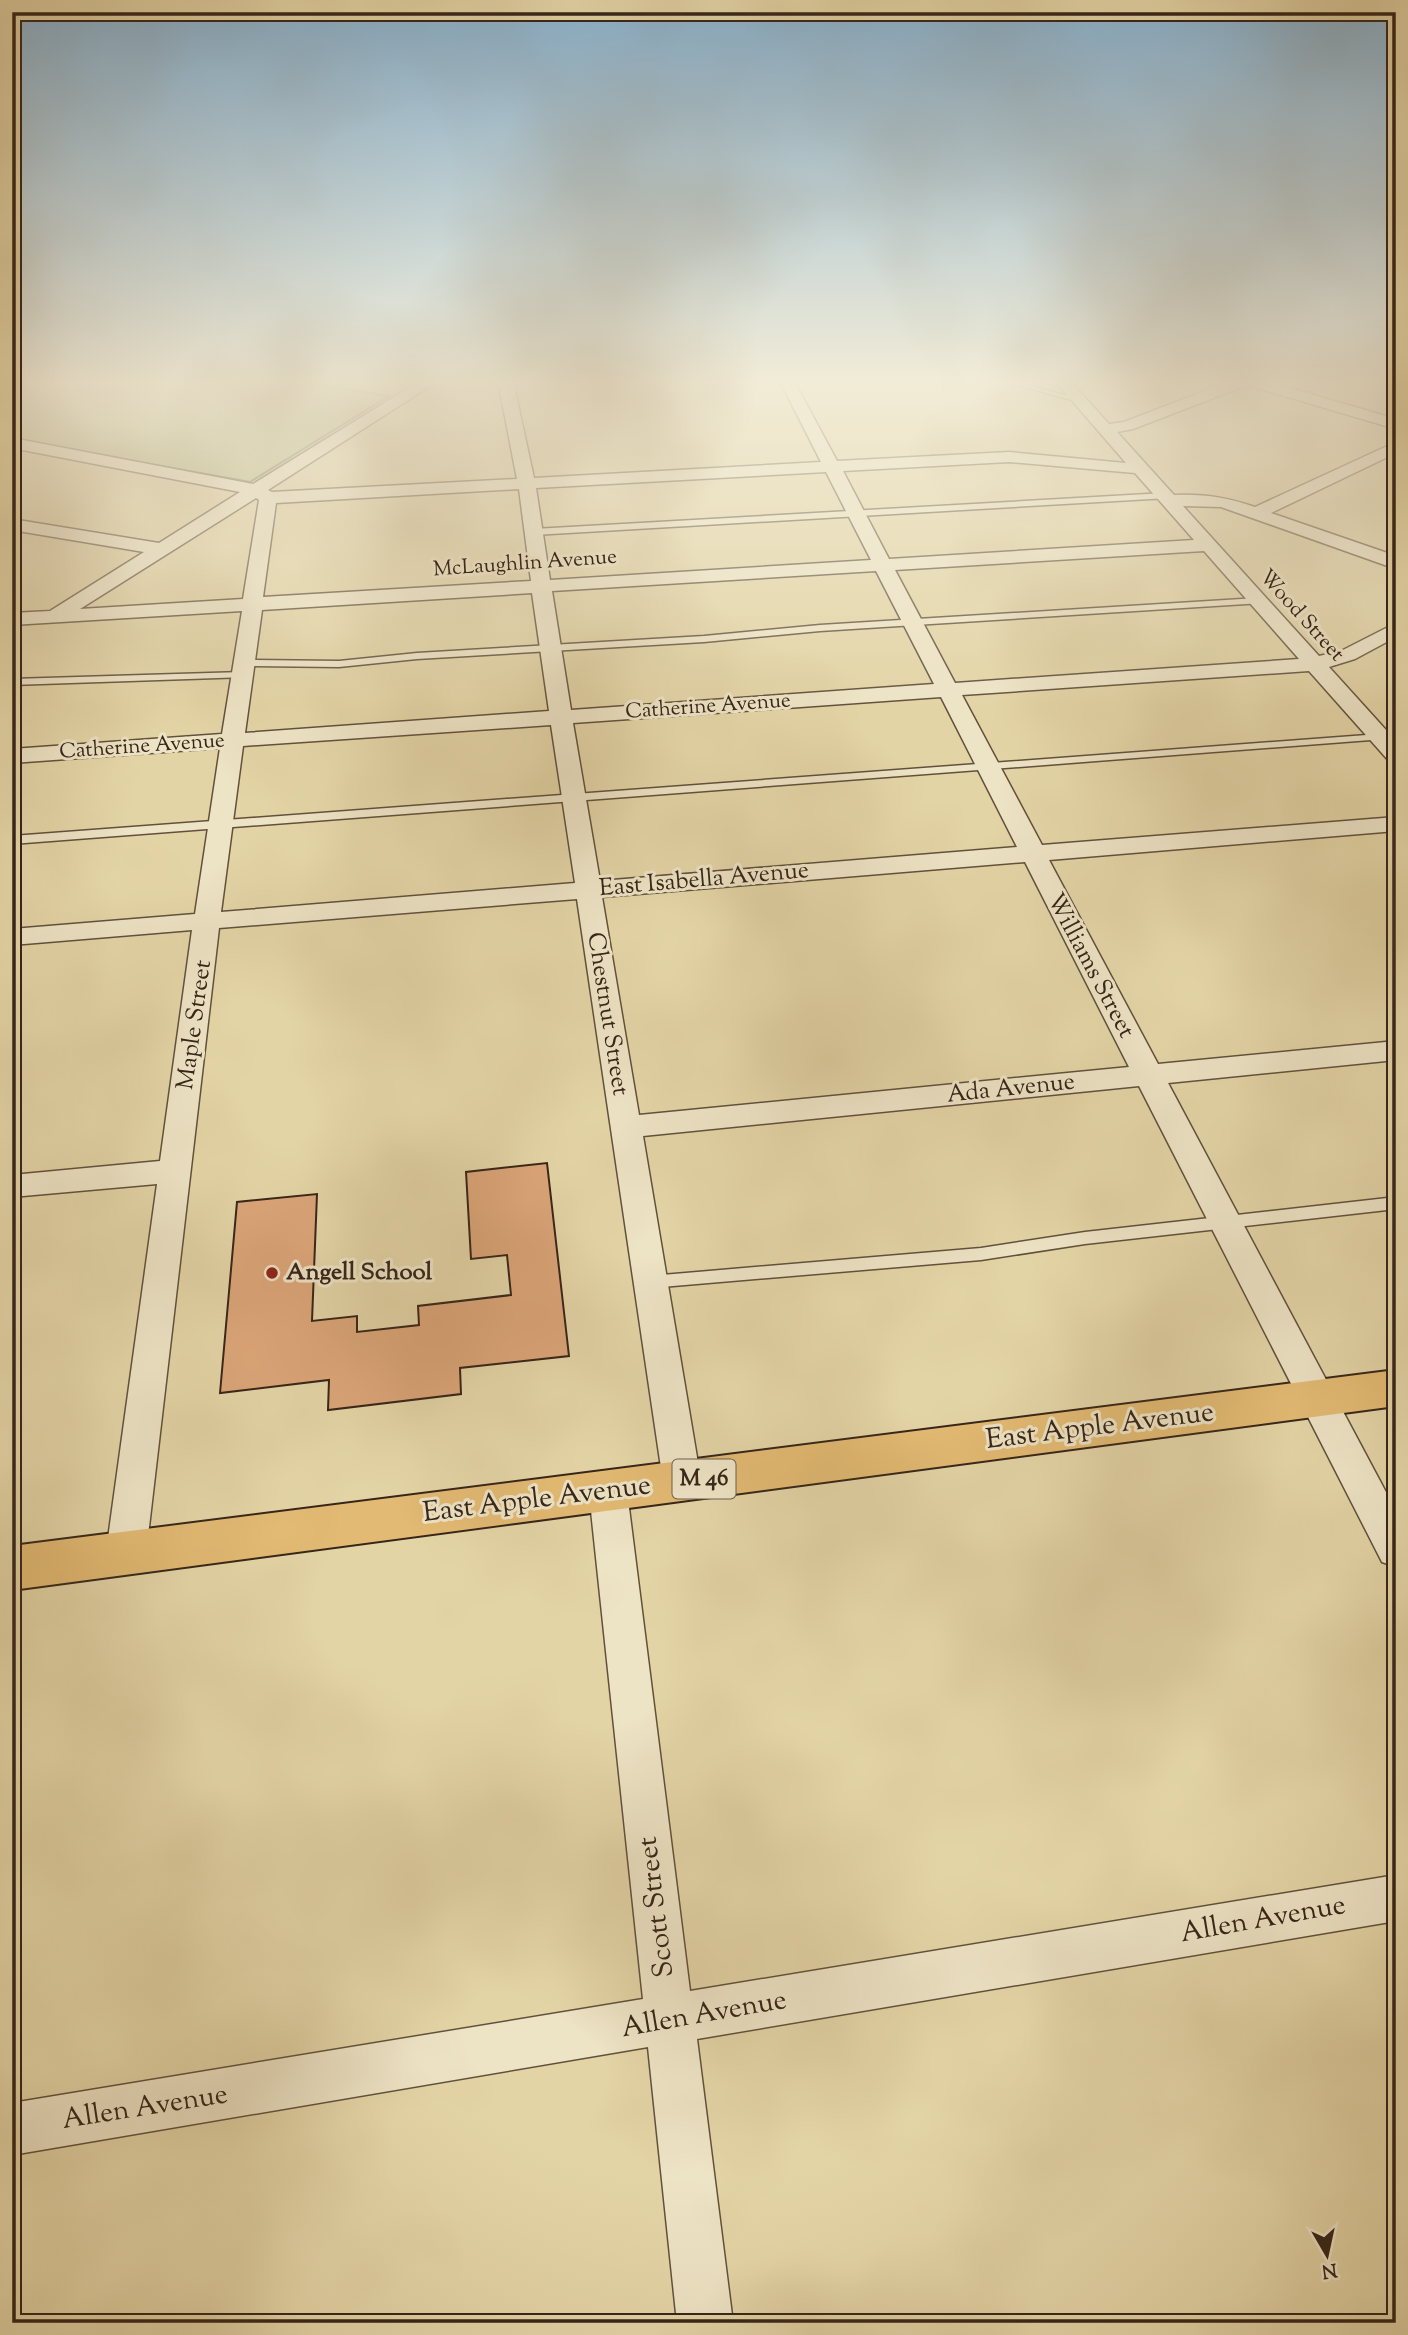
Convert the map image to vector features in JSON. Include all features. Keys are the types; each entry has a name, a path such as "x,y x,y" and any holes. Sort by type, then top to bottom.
{"main road":[{"name":"East Apple Avenue","path":"12,1568 1396,1388"}],"street":[{"path":"242,490 262,494 369,490"},
{"path":"12,612 51,617 162,549 268,490"},
{"name":"Chestnut Street","path":"528,490 550,648 682,1482"},
{"name":"Williams Street","path":"844,490 1396,1550"},
{"name":"Wood Street","path":"1159,490 1396,755"},
{"path":"1256,513 1305,490"},
{"name":"Maple Street","path":"126,1553 174,1171 253,604 262,494"},
{"path":"1167,499 1204,499 1256,513 1396,563"},
{"path":"12,524 162,549"},
{"name":"McLaughlin Avenue","path":"12,619 1209,545"},
{"name":"Catherine Avenue","path":"12,756 1314,664 1348,655 1396,629"},
{"name":"East Isabella Avenue","path":"12,937 1396,824"},
{"name":"Ada Avenue","path":"626,1127 1396,1050"},
{"path":"12,1186 174,1171"},
{"name":"Scott Street","path":"608,1492 705,2323"},
{"name":"Allen Avenue","path":"12,2129 1396,1898"}],"lane":[{"path":"534,532 1167,499"},
{"path":"12,682 339,664 1258,601"},
{"path":"12,840 989,767 1182,749 1245,748 1380,737"},
{"path":"650,1282 956,1256 1085,1238 1396,1203"}],"building":[{"name":"Angell School","path":"547,1163 569,1356 460,1368 461,1394 328,1410 329,1380 220,1393 237,1202 317,1194 312,1321 357,1316 357,1332 419,1325 418,1306 511,1295 507,1255 471,1259 466,1172"}],"place":[{"name":"Angell School","path":"272,1273"}]}
